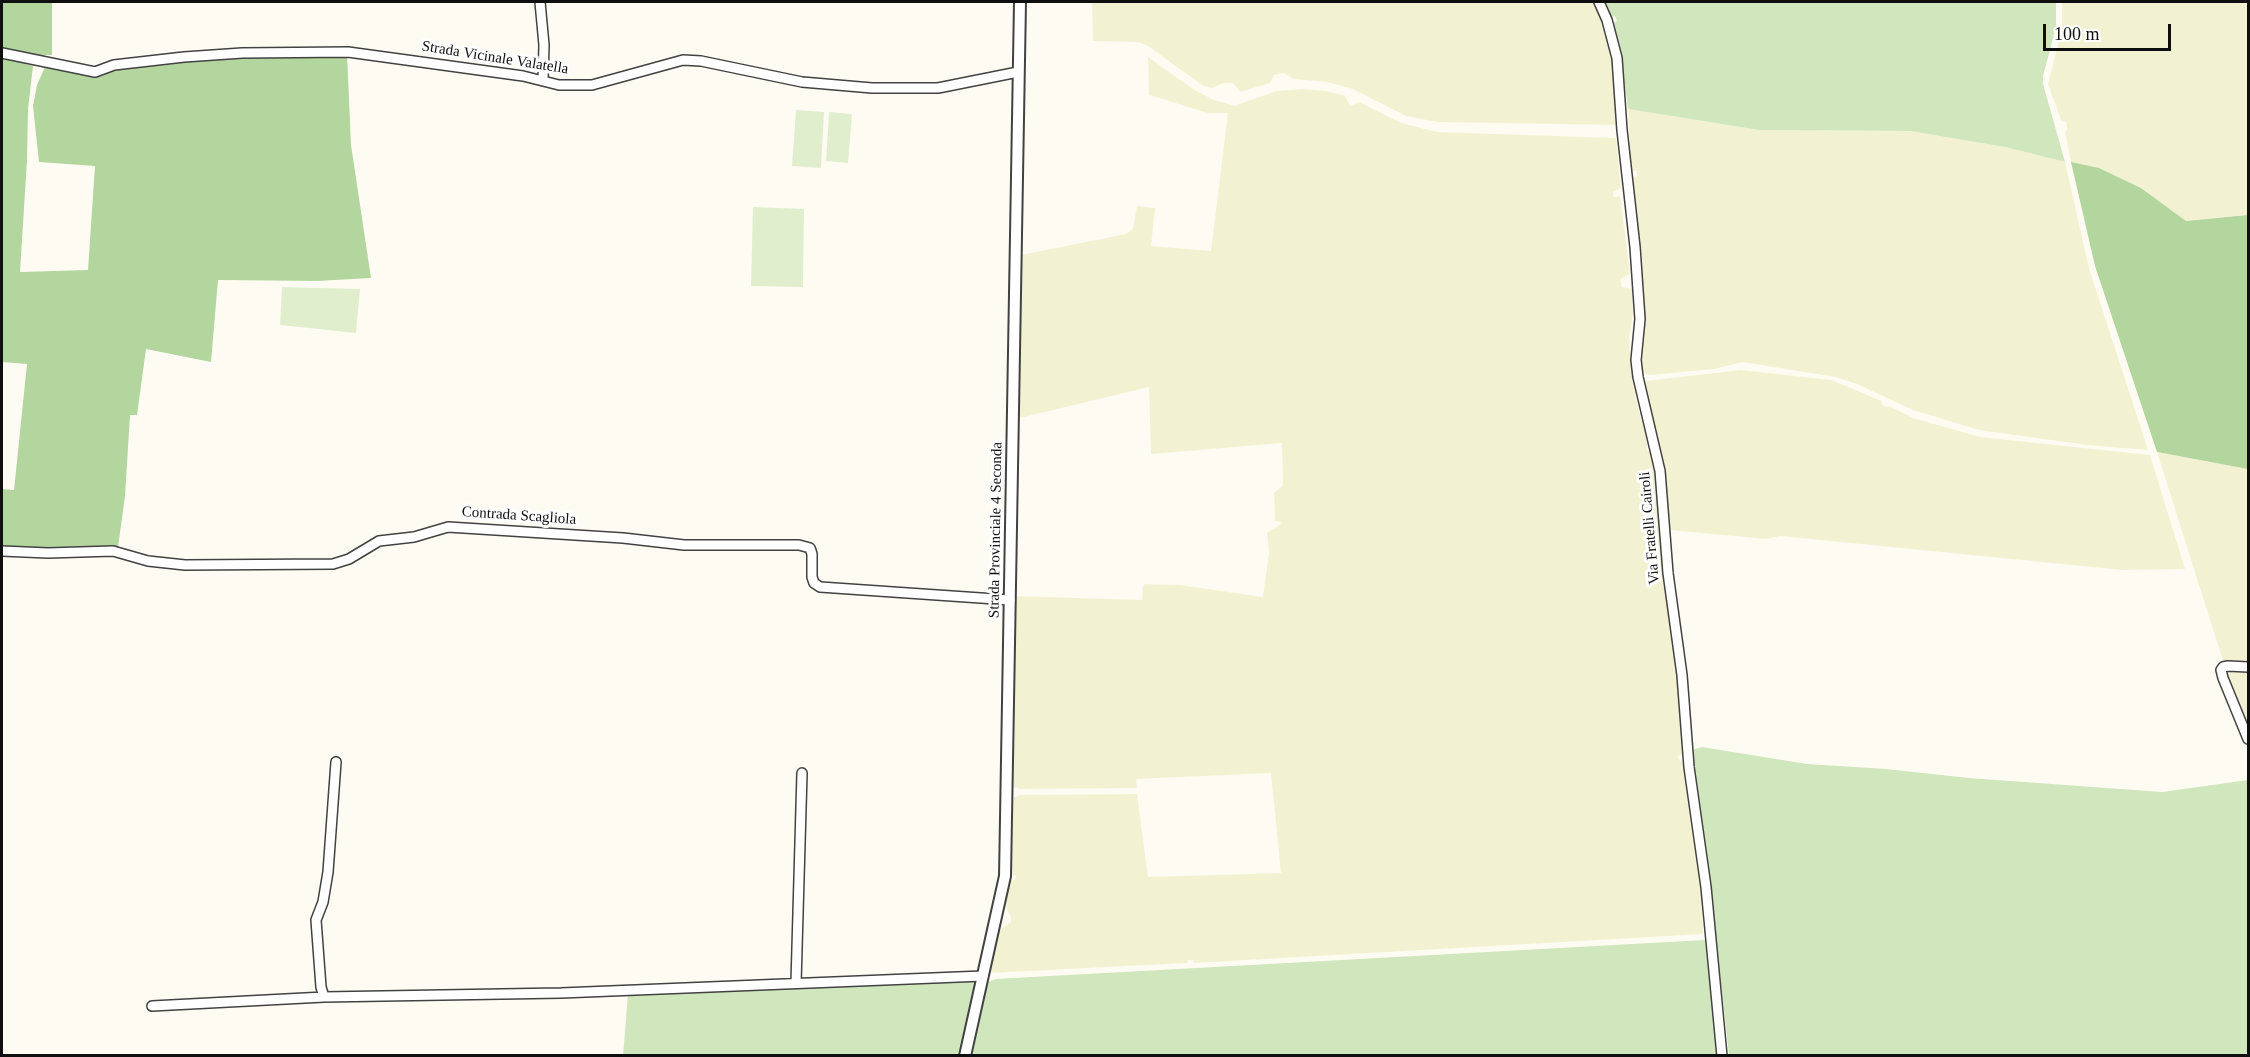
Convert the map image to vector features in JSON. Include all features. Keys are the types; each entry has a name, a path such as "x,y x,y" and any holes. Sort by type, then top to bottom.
{"street":[{"path":"540,2 544,45 543,80"},
{"name":"Strada Provinciale 4 Seconda","path":"965,1056 1005,876 1020,2"},
{"name":"Via Fratelli Cairoli","path":"1599,2 1607,20 1617,58 1639,309 1636,360 1660,471 1668,573 1682,675 1689,767 1706,887 1722,1056"},
{"name":"Strada Vicinale Valatella","path":"2,53 95,72 114,65 184,57 242,53 348,52 465,67 543,80 559,85 592,84 683,60 701,61 802,82 872,88 938,88 1018,72"},
{"name":"Contrada Scagliola","path":"2,550 48,553 113,551 148,561 185,565 333,564 349,559 379,541 414,537 448,527 623,538 684,545 799,545 810,548 812,577 814,583 820,587 1010,600"},
{"path":"2248,667 2228,666 2223,667 2222,670 2227,689 2248,739"},
{"path":"324,997 321,987 315,920 323,902 328,872 336,762"},
{"path":"796,983 802,773"},
{"path":"152,1006 324,997 561,993 983,976"}],"green space":[{"path":"2,2 52,2 52,55 44,55 42,59 2,49"},
{"path":"1092,2 1595,2 1605,25 1614,59 1618,125 1437,122 1406,116 1353,89 1327,82 1294,79 1284,73 1274,75 1270,83 1240,92 1233,83 1223,83 1212,88 1202,85 1148,46 1138,42 1093,41"},
{"path":"1605,2 2056,2 2056,27 2043,84 2065,162 2005,147 1910,131 1759,130 1628,109 1620,48 1613,23 1617,21 1615,16 1612,17"},
{"path":"2062,2 2248,2 2248,215 2186,221 2141,188 2099,168 2071,162 2065,132 2067,123 2061,120 2048,84 2062,29"},
{"path":"347,54 351,145 371,278 317,281 218,280 211,362 146,349 137,415 130,415 125,496 118,547 2,547 2,489 14,490 27,364 2,362 2,57 33,66 28,109 20,272 88,270 95,166 39,162 33,106 37,85 45,67 91,76 122,68 184,61"},
{"path":"1148,57 1193,89 1212,99 1234,106 1277,91 1303,89 1327,91 1345,96 1350,106 1359,102 1401,123 1437,132 1616,138 1621,188 1613,192 1614,197 1620,196 1630,274 1620,279 1622,287 1632,289 1633,313 1629,340 1631,373 1638,409 1649,444 1646,447 1648,452 1653,451 1655,458 1663,570 1678,676 1683,755 1678,756 1679,760 1684,763 1700,879 1703,934 1194,963 1193,960 1188,960 1187,963 989,973 999,930 1011,922 1011,917 1004,904 1009,880 1015,880 1016,876 1010,874 1012,798 1020,795 1137,794 1148,877 1281,873 1271,773 1136,779 1137,788 1020,789 1013,787 1013,596 1142,600 1145,584 1180,585 1263,597 1269,552 1267,533 1281,522 1275,521 1274,493 1283,485 1282,443 1151,454 1149,387 1020,418 1021,255 1126,234 1133,229 1137,206 1155,208 1151,246 1211,251 1228,113 1208,113 1149,95"},
{"path":"1628,109 1759,130 1910,131 2005,147 2065,162 2089,268 2148,450 2087,445 1979,430 1913,410 1857,384 1835,377 1743,362 1714,369 1650,375 1643,373 1640,365 1643,318 1632,178 1637,176 1637,171 1631,170"},
{"path":"796,110 824,112 821,168 792,166"},
{"path":"829,112 852,114 848,163 826,161"},
{"path":"2071,162 2099,168 2141,188 2186,221 2248,215 2248,469 2157,452 2095,266"},
{"path":"753,207 804,209 803,287 751,286"},
{"path":"282,287 360,289 356,333 280,325"},
{"path":"1741,370 1831,380 1881,401 1883,406 1891,407 1913,418 1980,437 2150,455 2185,569 2122,570 1780,536 1766,539 1670,530 1664,466 1643,385 1645,381"},
{"path":"2157,452 2248,469 2248,663 2223,661"},
{"path":"2224,671 2248,672 2248,729"},
{"path":"1702,747 1807,764 2162,792 2248,780 2248,1055 1729,1055 1692,750"},
{"path":"1705,940 1717,1055 972,1055 988,982 996,979"},
{"path":"974,980 976,983 960,1055 623,1056 628,994"}]}
